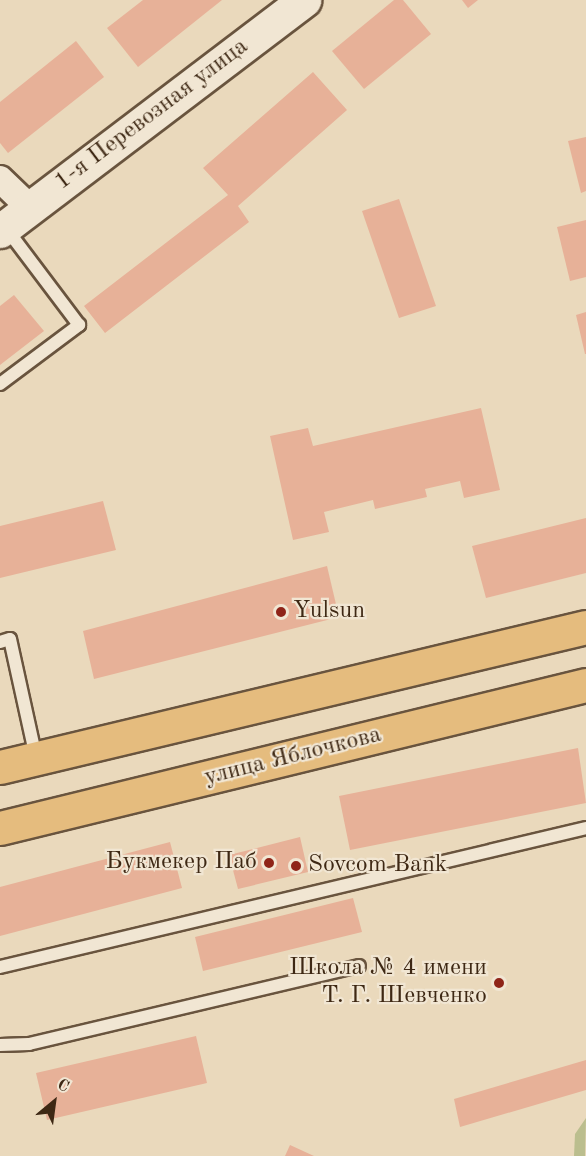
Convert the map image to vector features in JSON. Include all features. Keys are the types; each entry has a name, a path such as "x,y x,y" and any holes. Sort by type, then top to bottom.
{"main road":[{"name":"1-я Перевозная улица","path":"12,222 304,0"},
{"path":"0,766 586,627"},
{"name":"улица Яблочкова","path":"0,828 586,685"}],"street":[{"path":"0,179 12,222"}],"lane":[{"path":"0,384 79,325 12,222"},
{"path":"0,642 10,639 36,758"},
{"path":"0,967 586,828"},
{"path":"0,1045 29,1044 360,966"}],"green space":[{"path":"586,1118 585,1156 574,1156 575,1134"}],"building":[{"path":"143,0 222,0 138,67 107,28"},
{"path":"394,0 403,0 431,34 364,89 332,51"},
{"path":"462,0 478,0 468,8"},
{"path":"76,41 104,77 8,153 0,143 0,102"},
{"path":"313,72 347,110 238,206 249,222 105,333 84,306 228,195 203,168"},
{"path":"586,137 586,191 581,193 568,141"},
{"path":"399,199 436,306 399,318 362,211"},
{"path":"586,220 586,277 570,281 557,227"},
{"path":"14,295 44,331 0,365 0,306"},
{"path":"586,312 586,354 585,354 576,315"},
{"path":"481,408 500,490 464,498 460,481 425,489 427,497 375,509 373,500 324,512 329,532 293,540 270,436 308,428 313,446"},
{"path":"103,501 116,550 0,578 0,526"},
{"path":"586,518 586,573 486,598 472,546"},
{"path":"327,566 339,617 94,679 83,631"},
{"path":"578,748 586,803 350,850 339,796"},
{"name":"Букмекер Паб","path":"300,837 308,872 238,889 229,855"},
{"path":"170,842 182,888 0,936 0,887"},
{"path":"353,898 362,932 203,971 195,937"},
{"path":"196,1036 207,1083 47,1120 36,1073"},
{"path":"586,1060 586,1090 460,1127 454,1099"},
{"path":"290,1145 314,1156 285,1156"}],"place":[{"name":"Yulsun","path":"281,612"},
{"name":"Букмекер Паб","path":"269,863"},
{"name":"Sovcom Bank","path":"296,866"},
{"name":"Школа № 4 имени Т. Г. Шевченко","path":"499,983"}]}
